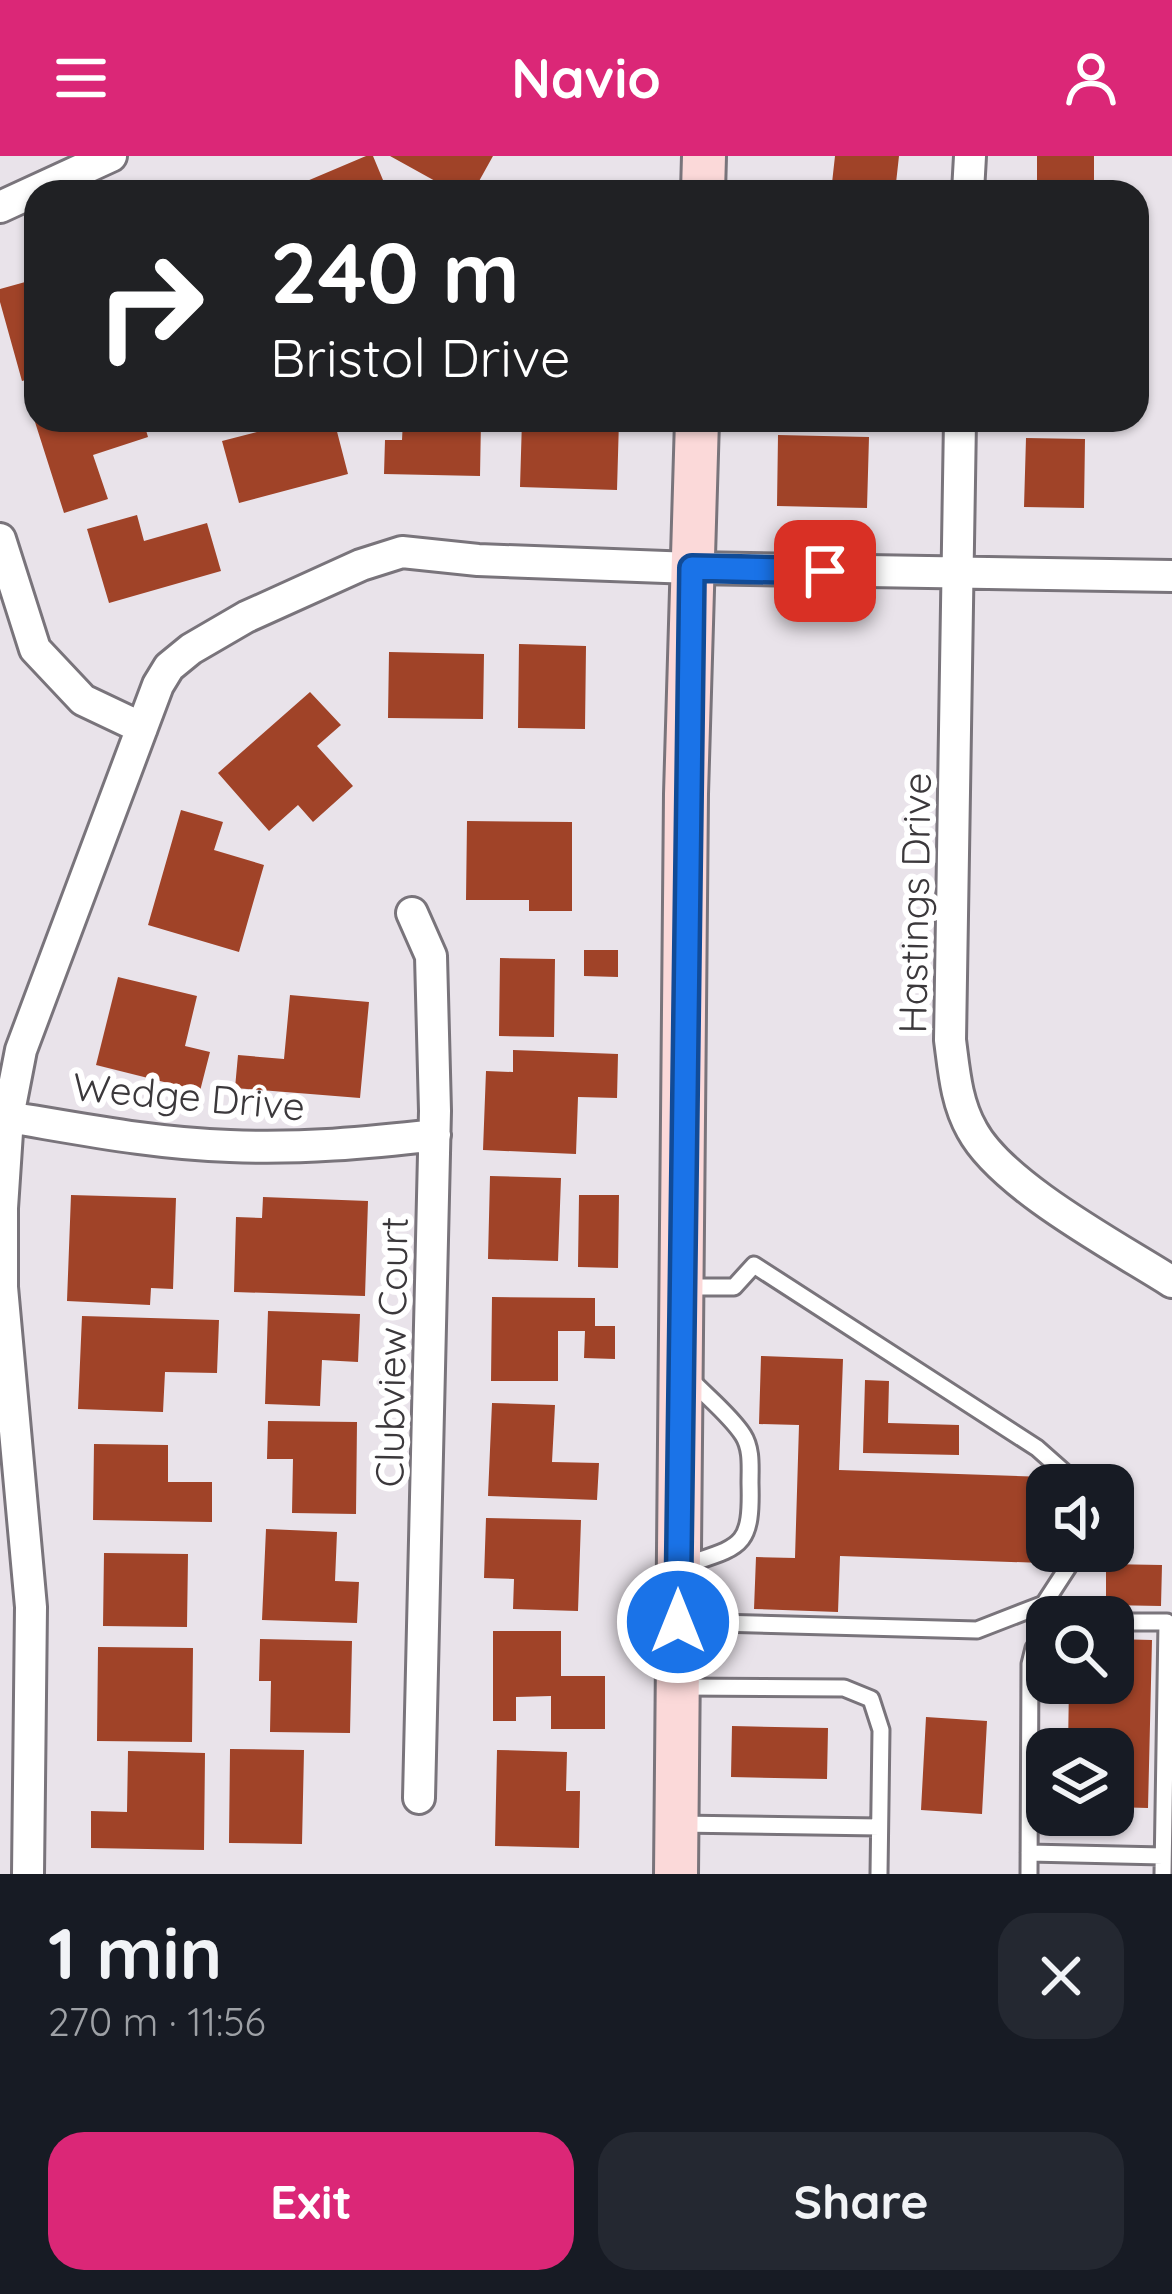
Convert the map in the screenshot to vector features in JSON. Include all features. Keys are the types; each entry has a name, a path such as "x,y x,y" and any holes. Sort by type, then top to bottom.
{"street":[{"path":"58,180 111,156"},
{"path":"676,1874 697,432"},
{"name":"Hastings Drive","path":"960,432 950,1040 958,1096 973,1132 1010,1172 1172,1282"},
{"path":"0,538 35,649 83,700 142,728"},
{"path":"28,1874 31,1606 2,1287 8,1117 21,1051 158,685 169,668 191,649 246,617 361,565 402,552 478,560 692,568 1172,576"},
{"name":"Clubview Court","path":"412,913 431,956 435,1135 419,1798"},
{"name":"Wedge Drive","path":"8,1117 227,1146 331,1147 435,1135"}],"lane":[{"path":"681,1287 734,1287 754,1265 1055,1464"},
{"path":"678,1568 737,1544 748,1534 751,1519 749,1449 743,1435 680,1368"},
{"path":"678,1622 977,1630 1044,1604 1065,1572"},
{"path":"1029,1852 1163,1865 1167,1622 1134,1622"},
{"path":"677,1687 844,1688 871,1699 881,1730 879,1874"},
{"path":"1029,1874 1030,1704"},
{"path":"676,1824 879,1827"}],"building":[{"path":"373,156 383,180 309,180"},
{"path":"390,156 493,156 480,180 433,180"},
{"path":"835,156 899,156 896,180 832,180"},
{"path":"1037,156 1094,156 1094,180 1037,180"},
{"path":"24,282 22,381 0,302 0,289"},
{"path":"38,432 147,432 148,437 93,455 108,499 64,513"},
{"path":"257,432 337,432 348,474 239,503 222,441"},
{"path":"402,432 481,432 480,476 384,474 385,440 402,440"},
{"path":"522,432 619,432 617,490 520,487"},
{"path":"778,435 869,437 867,508 777,506"},
{"path":"1026,438 1085,439 1084,508 1024,507"},
{"path":"137,515 144,541 207,523 221,571 109,603 87,529"},
{"path":"519,644 586,646 585,729 518,728"},
{"path":"389,652 484,654 483,719 388,718"},
{"path":"310,692 341,725 317,746 353,786 313,822 298,805 269,831 218,773"},
{"path":"181,810 223,822 214,850 264,865 239,952 148,925"},
{"path":"467,821 572,822 572,911 529,911 529,900 466,900"},
{"path":"584,950 618,950 618,977 584,976"},
{"path":"500,958 555,959 554,1037 499,1036"},
{"path":"118,977 197,996 185,1046 210,1052 200,1091 96,1065"},
{"path":"290,995 369,1002 360,1098 235,1088 238,1055 284,1059"},
{"path":"513,1050 618,1054 617,1098 578,1097 576,1154 483,1150 486,1071 513,1072"},
{"path":"490,1176 561,1178 558,1261 488,1259"},
{"path":"71,1195 176,1198 173,1289 151,1288 150,1305 67,1301"},
{"path":"579,1195 619,1195 618,1268 578,1267"},
{"path":"263,1197 368,1201 365,1296 234,1292 236,1217 262,1218"},
{"path":"492,1297 595,1298 595,1326 615,1326 615,1359 584,1358 585,1331 558,1331 558,1381 491,1381"},
{"path":"268,1311 360,1314 358,1362 322,1360 320,1406 265,1404"},
{"path":"82,1316 219,1320 217,1373 165,1372 163,1412 78,1409"},
{"path":"761,1356 843,1359 839,1470 1026,1476 1026,1562 840,1556 838,1612 754,1609 756,1557 795,1558 799,1425 759,1424"},
{"path":"865,1380 889,1381 888,1423 959,1425 959,1455 863,1453"},
{"path":"492,1403 555,1405 552,1462 599,1463 597,1500 488,1496"},
{"path":"268,1421 357,1422 356,1514 292,1513 293,1459 267,1459"},
{"path":"94,1444 168,1445 168,1482 212,1482 212,1522 93,1520"},
{"path":"486,1518 581,1520 578,1611 513,1609 514,1579 484,1578"},
{"path":"266,1529 337,1532 335,1581 359,1582 357,1623 262,1620"},
{"path":"104,1553 188,1554 187,1627 103,1626"},
{"path":"1134,1564 1162,1565 1161,1606 1134,1606 1134,1596 1106,1596 1106,1572 1134,1572"},
{"path":"493,1631 561,1631 561,1676 605,1676 605,1729 551,1729 551,1696 516,1697 516,1721 493,1721"},
{"path":"260,1639 352,1641 350,1733 270,1732 271,1681 259,1681"},
{"path":"1134,1640 1152,1640 1148,1808 1134,1808 1134,1728 1068,1728 1069,1704 1134,1704"},
{"path":"98,1647 193,1648 192,1742 97,1741"},
{"path":"926,1717 987,1721 982,1814 921,1810"},
{"path":"732,1726 828,1728 827,1779 731,1777"},
{"path":"230,1749 304,1750 302,1844 229,1843"},
{"path":"497,1750 567,1752 566,1791 580,1791 579,1848 495,1846"},
{"path":"128,1751 205,1753 204,1850 91,1848 91,1811 127,1812"}],"route":[{"path":"678,1622 692,568 825,571"}]}
